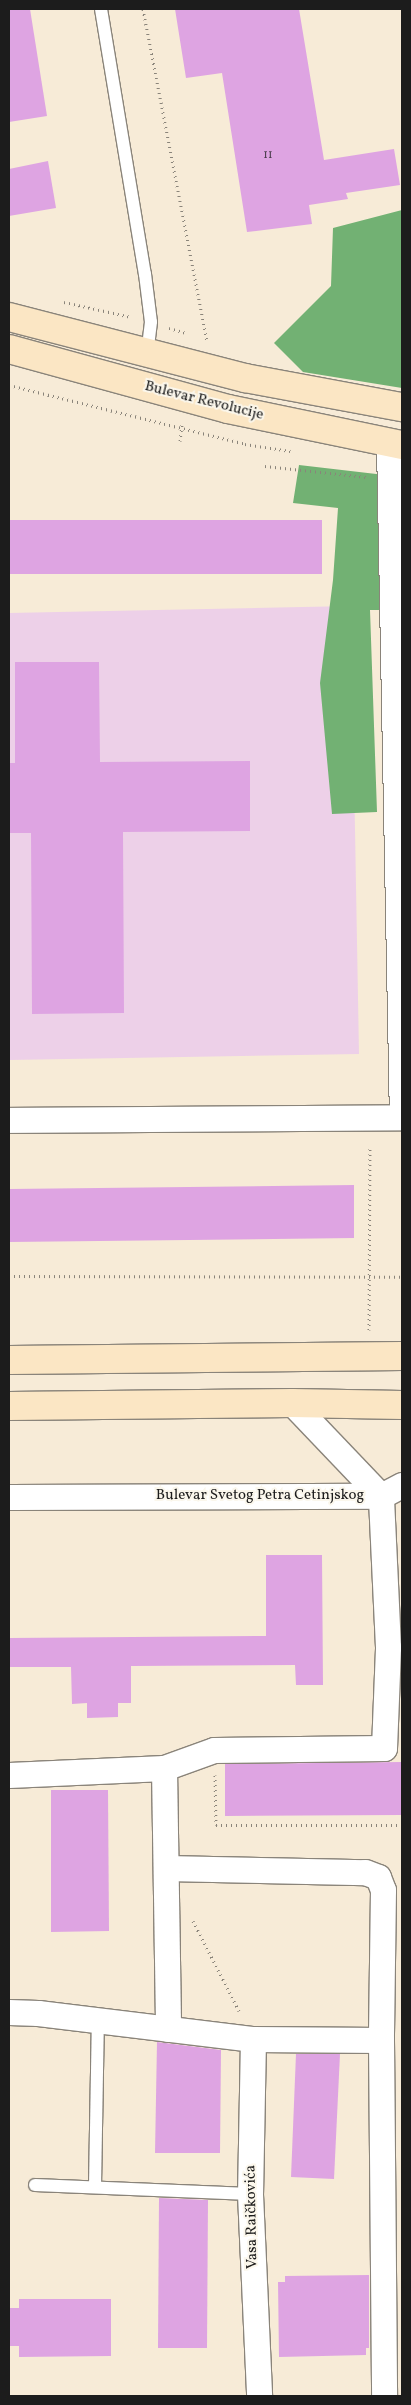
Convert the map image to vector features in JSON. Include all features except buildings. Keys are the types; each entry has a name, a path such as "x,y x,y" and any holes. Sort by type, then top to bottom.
{"main road":[{"path":"9,317 197,366 345,398 402,407"},
{"name":"Bulevar Revolucije","path":"9,349 190,399 396,444"},
{"path":"9,1360 402,1356"},
{"path":"9,1406 292,1403 402,1405"}],"street":[{"path":"9,1120 402,1117 398,720 388,479 396,444"},
{"name":"Bulevar Svetog Petra Cetinjskog","path":"292,1403 392,1490"},
{"path":"9,1775 164,1768 214,1750 384,1748 395,1647 392,1490"},
{"name":"Bulevar Svetog Petra Cetinjskog","path":"9,1497 392,1490"},
{"path":"164,1768 168,2029"},
{"path":"166,1868 365,1872 378,1878 383,1890 381,2040 392,2205 384,2396"},
{"path":"9,2012 98,2020 253,2039 381,2040"},
{"name":"Vasa Raičkovića","path":"253,2039 250,2194 259,2396"}],"lane":[{"path":"101,9 145,274 151,322 147,354"},
{"path":"95,2186 98,2020"},
{"path":"35,2185 95,2186 250,2194"}],"path":[{"path":"143,9 208,340 197,366"},
{"path":"59,300 151,322 192,335"},
{"path":"200,338 216,343"},
{"path":"180,441 190,399"},
{"path":"265,466 388,479"},
{"path":"369,1330 370,1148"},
{"path":"9,1276 402,1278"},
{"path":"214,1750 216,1826 402,1825"},
{"path":"192,1919 253,2039"}],"shaded area":[{"path":"351,606 359,1054 9,1060 9,613"}],"green space":[{"path":"402,210 402,388 303,372 274,343 331,286 333,228"},
{"path":"299,465 402,477 402,610 370,610 377,812 332,814 320,683 333,580 338,508 293,503"}]}
